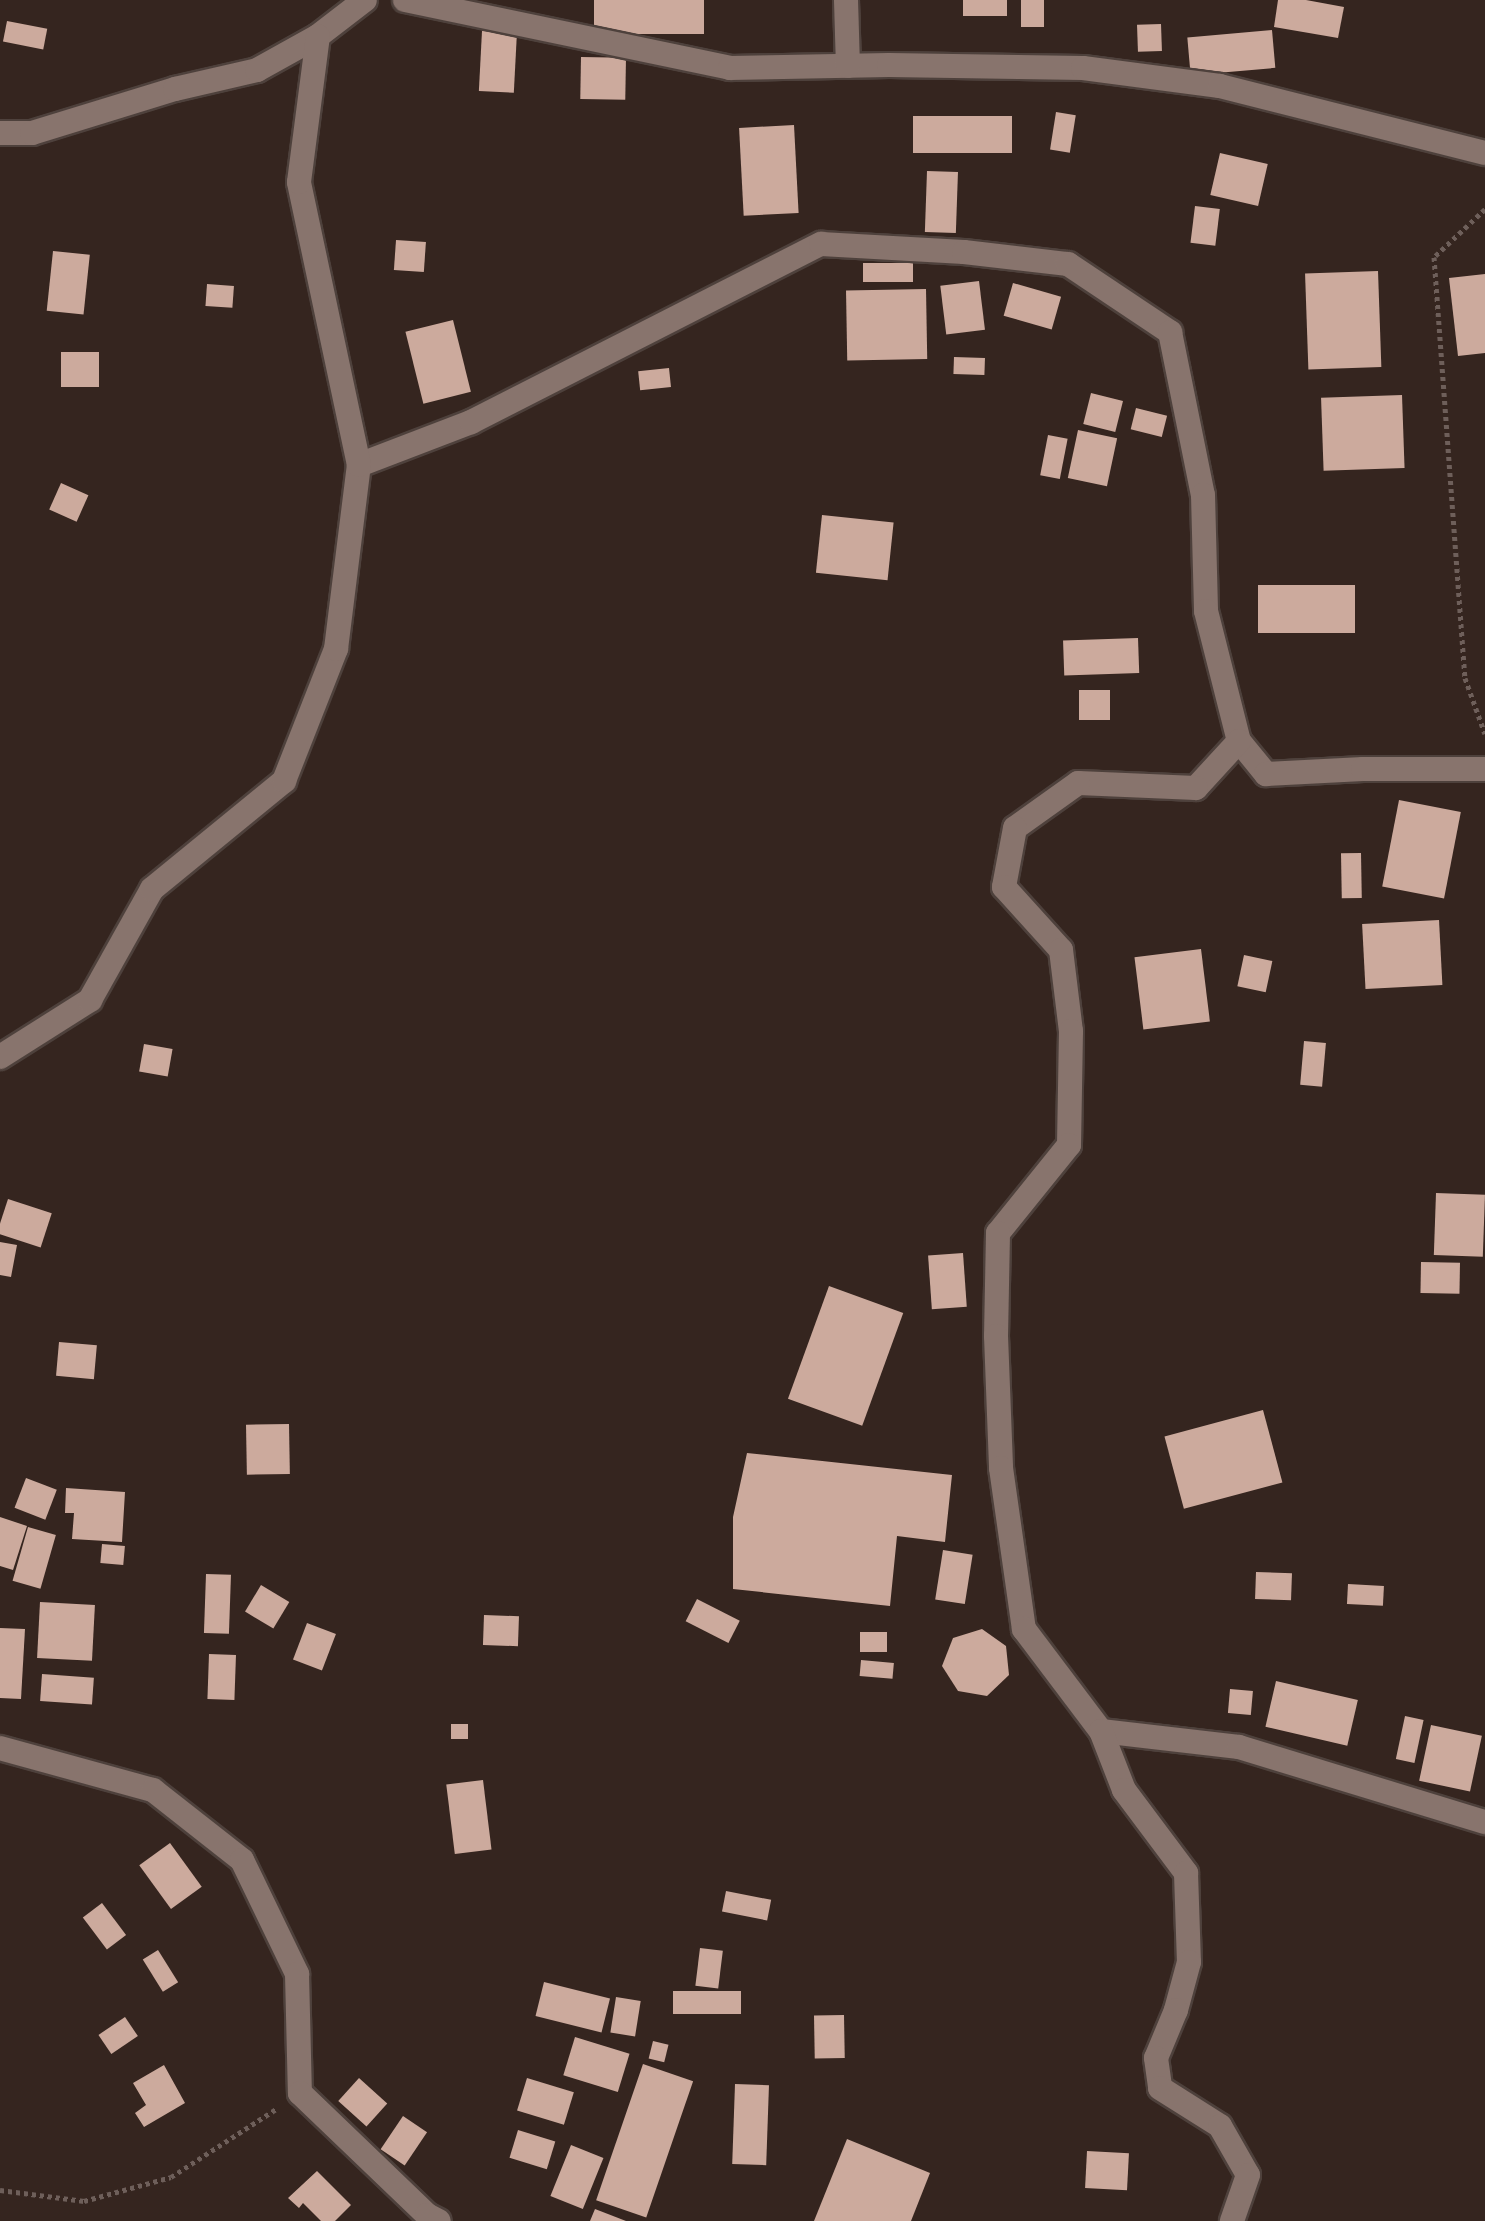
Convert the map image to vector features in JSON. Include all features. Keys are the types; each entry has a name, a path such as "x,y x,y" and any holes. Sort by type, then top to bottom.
{"street":[{"path":"0,133 32,133 175,89 257,70 318,36 365,0"},
{"path":"405,0 730,68 1083,68 1220,86 1485,153"},
{"path":"846,0 848,66"},
{"path":"0,1057 90,1000 152,889 284,781 336,649 359,465 299,182 318,36"},
{"path":"359,465 471,422 821,244 964,252 1068,264 1170,332 1203,495 1206,611 1239,741 1266,774 1363,769 1485,769"},
{"path":"1232,2221 1248,2175 1220,2126 1160,2088 1156,2058 1176,2010 1189,1962 1186,1873 1124,1790 1101,1731 1024,1629 1001,1468 996,1336 998,1233 1069,1145 1071,1031 1061,950 1004,887 1015,828 1078,783 1196,788 1239,741"},
{"path":"1101,1731 1239,1747 1485,1822"},
{"path":"0,1748 153,1790 242,1860 297,1974 300,2093 427,2215 439,2221"}],"path":[{"path":"1485,209 1434,257 1465,678 1485,734"},
{"path":"0,2190 84,2201 171,2177 300,2093"}],"building":[{"path":"594,0 704,0 704,34 594,34"},
{"path":"963,0 1007,0 1007,16 963,16"},
{"path":"1021,0 1044,0 1044,27 1021,27"},
{"path":"1278,0 1306,0 1344,7 1338,38 1274,27"},
{"path":"7,21 47,29 43,49 3,42"},
{"path":"1161,24 1162,51 1138,52 1137,25"},
{"path":"1272,30 1275,68 1191,75 1187,37"},
{"path":"482,31 517,33 514,93 479,91"},
{"path":"581,57 626,58 625,100 580,99"},
{"path":"1056,112 1076,115 1070,153 1050,150"},
{"path":"913,116 1012,116 1012,153 913,153"},
{"path":"794,125 799,213 744,216 739,128"},
{"path":"1220,153 1268,164 1258,206 1210,195"},
{"path":"927,171 958,172 956,233 925,232"},
{"path":"1195,206 1220,209 1215,246 1190,243"},
{"path":"396,240 426,242 424,272 394,270"},
{"path":"53,251 90,255 84,315 47,311"},
{"path":"863,263 913,263 913,282 863,282"},
{"path":"1378,271 1381,367 1308,369 1305,274"},
{"path":"1485,274 1485,353 1458,356 1449,278"},
{"path":"979,281 985,330 946,334 940,286"},
{"path":"1013,283 1061,297 1052,329 1004,316"},
{"path":"207,284 234,286 232,308 205,306"},
{"path":"926,289 927,359 847,360 846,290"},
{"path":"453,320 471,392 423,404 405,332"},
{"path":"61,352 99,352 99,387 61,387"},
{"path":"954,357 985,358 984,375 953,374"},
{"path":"669,368 671,387 640,390 638,371"},
{"path":"1091,393 1123,401 1115,432 1083,424"},
{"path":"1402,395 1405,468 1324,471 1321,398"},
{"path":"1136,408 1167,416 1162,437 1131,429"},
{"path":"1078,430 1117,438 1107,486 1068,478"},
{"path":"1048,435 1068,439 1060,479 1040,475"},
{"path":"61,483 88,495 77,522 49,509"},
{"path":"822,515 894,523 888,580 816,573"},
{"path":"1258,585 1355,585 1355,633 1258,633"},
{"path":"1138,638 1139,673 1064,676 1063,641"},
{"path":"1079,690 1110,690 1110,720 1079,720"},
{"path":"1399,800 1461,812 1444,898 1382,886"},
{"path":"1341,853 1361,853 1362,898 1342,898"},
{"path":"1439,920 1442,985 1366,989 1362,924"},
{"path":"1201,949 1210,1021 1143,1030 1134,957"},
{"path":"1244,955 1272,961 1266,992 1237,986"},
{"path":"1304,1041 1326,1043 1322,1087 1300,1085"},
{"path":"144,1044 173,1049 168,1077 139,1072"},
{"path":"1436,1193 1485,1195 1483,1257 1434,1255"},
{"path":"8,1199 52,1213 41,1247 0,1234"},
{"path":"0,1242 17,1245 11,1277 0,1275"},
{"path":"963,1253 967,1307 932,1309 928,1255"},
{"path":"1421,1262 1460,1263 1459,1294 1420,1293"},
{"path":"829,1286 903,1313 862,1426 788,1399"},
{"path":"59,1342 97,1345 94,1379 56,1376"},
{"path":"1263,1410 1282,1482 1184,1509 1164,1436"},
{"path":"289,1424 290,1474 247,1475 246,1425"},
{"path":"747,1453 952,1475 945,1542 897,1536 890,1606 733,1589 733,1517"},
{"path":"26,1478 57,1490 45,1520 15,1508"},
{"path":"66,1488 125,1492 122,1542 72,1539 74,1513 65,1513"},
{"path":"0,1517 27,1526 13,1570 0,1566"},
{"path":"28,1527 56,1535 40,1589 13,1581"},
{"path":"102,1544 125,1546 123,1565 100,1563"},
{"path":"943,1550 973,1555 965,1604 935,1599"},
{"path":"1256,1572 1292,1573 1291,1600 1255,1599"},
{"path":"206,1574 231,1575 229,1634 204,1633"},
{"path":"1348,1584 1384,1586 1383,1606 1347,1604"},
{"path":"261,1585 289,1602 273,1629 245,1612"},
{"path":"697,1599 740,1621 728,1643 686,1621"},
{"path":"40,1602 95,1605 92,1661 37,1658"},
{"path":"484,1615 519,1616 518,1646 483,1645"},
{"path":"307,1623 336,1634 322,1671 293,1659"},
{"path":"0,1628 25,1629 21,1699 0,1698"},
{"path":"982,1629 1006,1646 1009,1675 987,1696 958,1691 942,1666 953,1638"},
{"path":"860,1632 887,1632 887,1652 860,1652"},
{"path":"209,1654 236,1655 234,1700 207,1699"},
{"path":"861,1660 894,1663 892,1679 860,1676"},
{"path":"42,1674 94,1678 92,1705 40,1701"},
{"path":"1276,1681 1358,1700 1347,1746 1265,1727"},
{"path":"1230,1689 1253,1691 1251,1715 1228,1713"},
{"path":"1405,1716 1424,1720 1414,1763 1396,1759"},
{"path":"451,1724 468,1724 468,1739 451,1739"},
{"path":"1431,1725 1482,1736 1470,1792 1419,1781"},
{"path":"483,1780 492,1849 455,1854 446,1785"},
{"path":"170,1843 202,1887 171,1909 139,1865"},
{"path":"726,1891 771,1900 767,1920 722,1912"},
{"path":"102,1903 126,1935 107,1949 83,1917"},
{"path":"700,1948 723,1951 718,1989 695,1986"},
{"path":"158,1950 178,1982 163,1992 143,1960"},
{"path":"544,1982 610,1998 602,2032 536,2016"},
{"path":"673,1991 741,1991 741,2014 673,2014"},
{"path":"616,1997 641,2001 635,2036 610,2033"},
{"path":"844,2015 845,2058 815,2059 814,2016"},
{"path":"125,2017 138,2036 111,2054 98,2035"},
{"path":"575,2037 630,2054 618,2092 563,2075"},
{"path":"653,2041 669,2045 664,2062 649,2058"},
{"path":"643,2064 693,2081 646,2217 596,2200"},
{"path":"164,2065 185,2103 144,2127 135,2113 146,2105 133,2083"},
{"path":"359,2078 387,2103 366,2126 338,2101"},
{"path":"527,2078 574,2092 564,2125 517,2111"},
{"path":"735,2084 769,2085 766,2165 732,2164"},
{"path":"403,2116 427,2132 405,2165 381,2149"},
{"path":"518,2130 555,2141 547,2169 510,2158"},
{"path":"847,2139 930,2173 911,2221 814,2221"},
{"path":"571,2145 603,2158 583,2209 550,2196"},
{"path":"1087,2151 1129,2153 1127,2190 1085,2188"},
{"path":"317,2171 351,2205 335,2221 321,2221 303,2203 299,2208 288,2198"},
{"path":"595,2209 626,2221 590,2221"}]}
